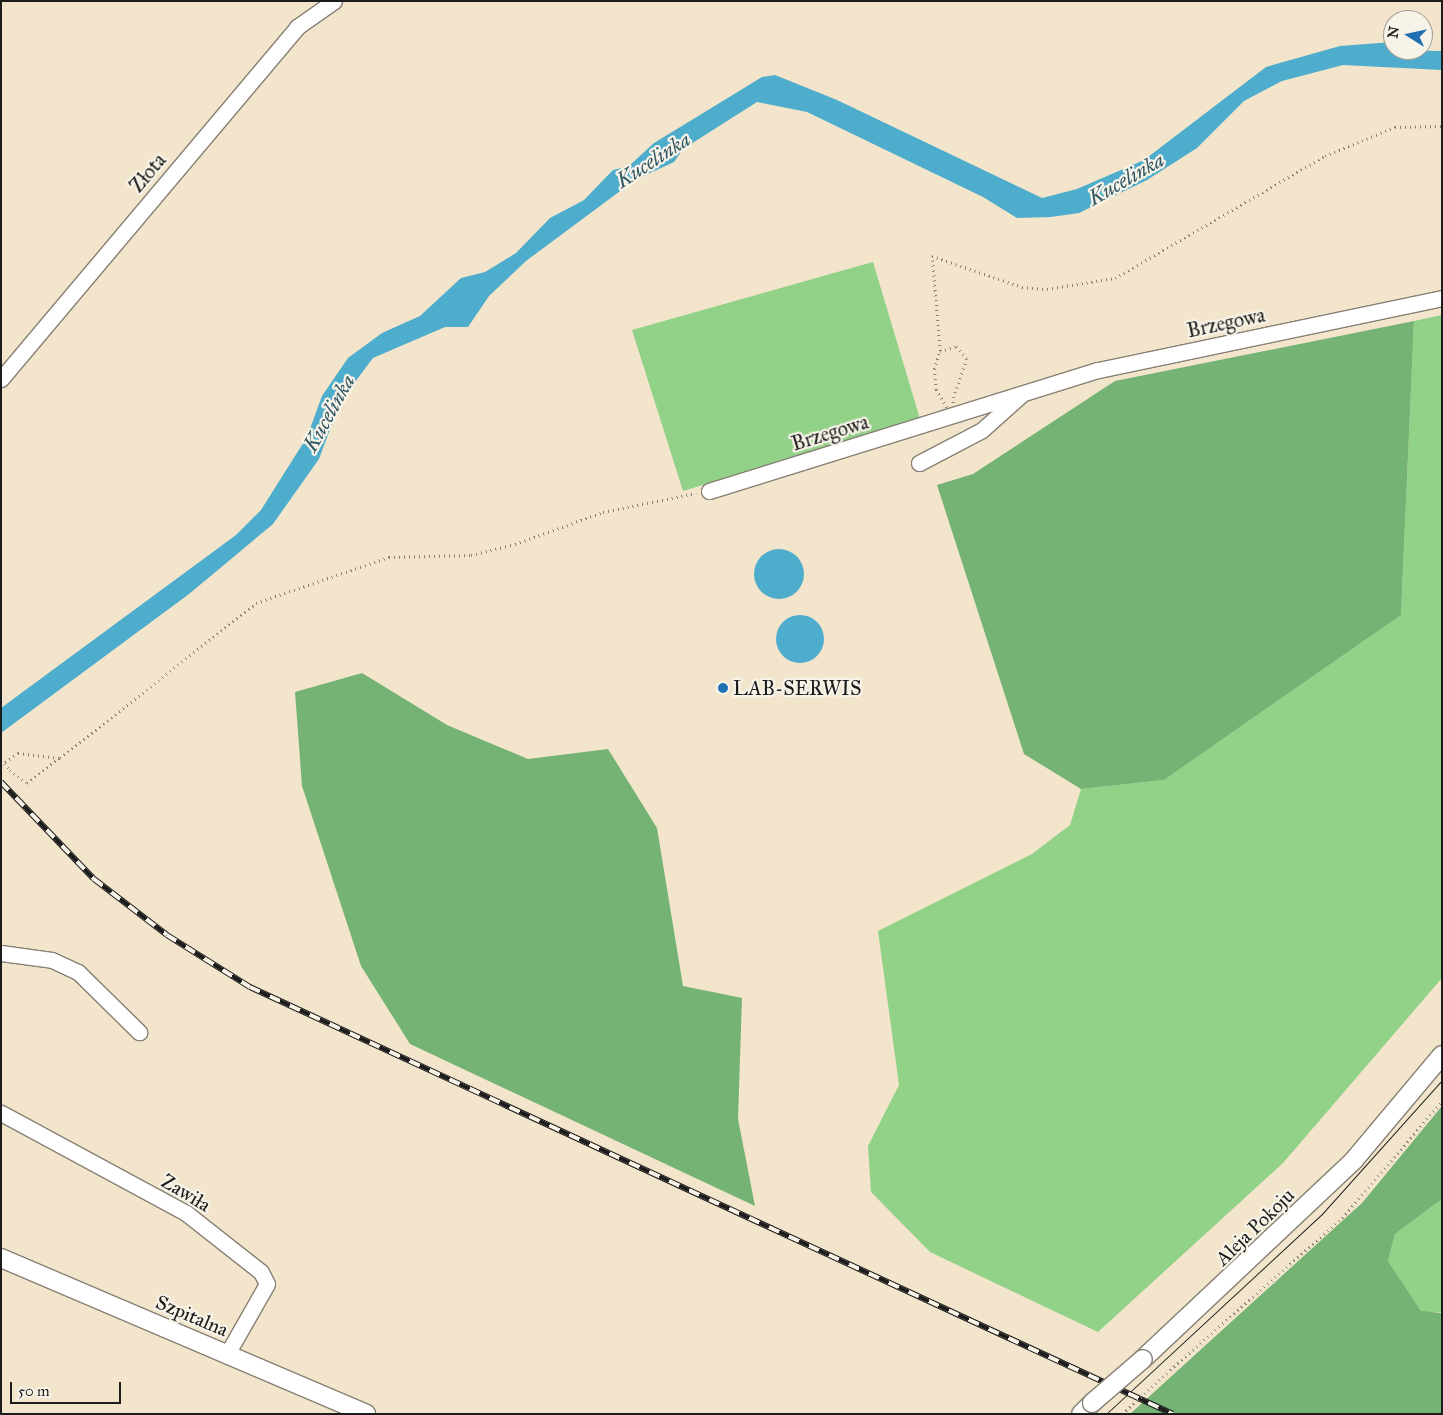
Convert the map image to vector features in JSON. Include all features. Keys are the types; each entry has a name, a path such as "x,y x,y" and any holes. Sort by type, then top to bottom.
{"street":[{"name":"Złota","path":"1,379 297,27 334,1"},
{"name":"Brzegowa","path":"709,491 1098,370 1442,298"},
{"name":"Brzegowa","path":"919,463 982,430 1021,395"},
{"path":"1,954 52,960 78,972 139,1032"},
{"name":"Aleja Pokoju","path":"1087,1409 1143,1359 1354,1160 1442,1055"},
{"name":"Zawiła","path":"1,1113 186,1213 261,1272 267,1284 226,1354"},
{"name":"Szpitalna","path":"1,1258 366,1414"}],"path":[{"path":"952,416 934,381 940,351 932,256 1022,286 1048,289 1114,278 1325,156 1395,127 1442,126"},
{"path":"940,351 957,346 967,359 954,397 952,416"},
{"path":"1,760 26,783 256,603 389,557 471,555 516,544 603,512 709,491"},
{"path":"1,765 18,753 60,758"},
{"path":"1122,1414 1342,1218 1442,1101"}],"green space":[{"path":"873,262 920,419 683,491 632,330"},
{"path":"1442,315 1442,978 1283,1163 1098,1332 930,1252 871,1192 868,1146 899,1085 878,931 1032,854 1070,825 1081,789 1164,780 1401,615 1414,321"},
{"path":"1414,321 1401,615 1164,780 1081,789 1024,754 937,485 973,474 1115,381"},
{"path":"362,673 447,725 528,759 608,749 657,828 683,986 742,998 738,1119 755,1206 410,1044 361,966 302,786 295,692"},
{"path":"1442,1106 1442,1199 1395,1234 1388,1261 1421,1311 1442,1313 1442,1414 1130,1414 1362,1203"},
{"path":"1442,1199 1442,1312 1421,1312 1388,1261 1395,1234"}],"water":[{"name":"Kucelinka","path":"1383,43 1383,60 1433,60 1433,51 1442,51 1442,70 1343,65 1282,81 1244,101 1197,148 1147,180 1079,213 1051,217 1017,218 983,197 807,112 757,102 683,149 674,162 635,180 526,261 489,296 468,327 445,327 373,358 340,402 319,459 273,524 189,594 1,733 1,708 236,535 261,510 307,437 322,396 348,358 382,333 420,316 461,278 485,272 516,253 550,218 584,200 613,170 629,166 654,143 762,77 775,75 837,100 1042,198 1077,189 1144,160 1266,67 1340,46"},
{"path":"779,549 788,551 799,560 804,574 802,583 793,594 779,599 770,597 759,588 754,574 756,565 765,554"},
{"path":"800,615 809,617 817,622 822,630 824,639 822,648 817,656 809,661 800,663 791,661 783,656 778,648 776,639 778,630 783,622 791,617"}],"tram line":[{"path":"1106,1414 1321,1215 1442,1080"}],"railway":[{"path":"1,782 94,879 167,935 250,987 1173,1414"}],"place":[{"name":"LAB-SERWIS","path":"723,688"}]}
